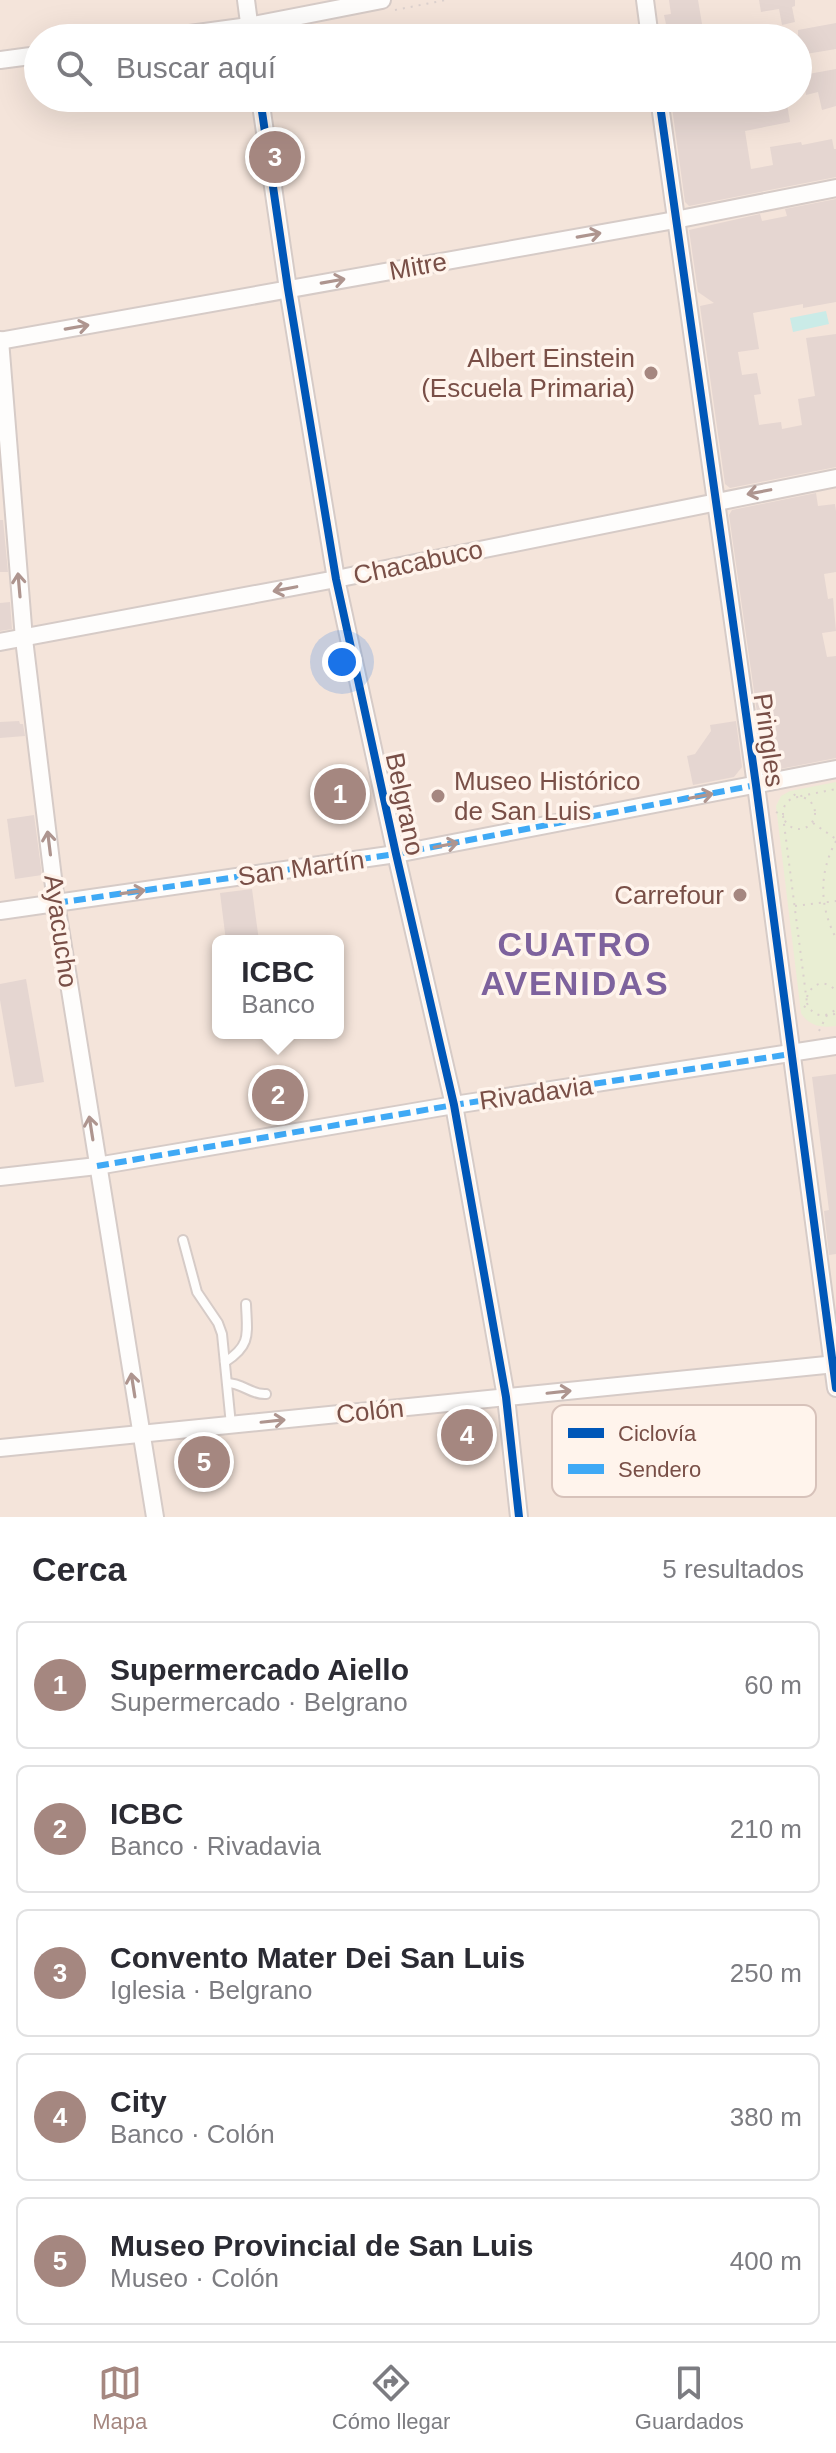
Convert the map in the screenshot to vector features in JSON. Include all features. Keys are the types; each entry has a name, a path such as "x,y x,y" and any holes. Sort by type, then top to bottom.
{"street":[{"path":"246,0 249,24"},
{"path":"283,24 382,0"},
{"path":"645,0 648,24"},
{"path":"0,60 24,57"},
{"name":"Belgrano","path":"262,112 336,579 454,1105 506,1397 519,1517"},
{"name":"Pringles","path":"661,112 756,785 836,1388"},
{"name":"Mitre","path":"0,340 675,220 836,188"},
{"name":"Ayacucho","path":"0,340 24,639 56,903 155,1517"},
{"name":"Chacabuco","path":"0,642 336,579 836,478"},
{"name":"San Martín","path":"0,911 396,854 836,769"},
{"name":"Rivadavia","path":"0,1177 97,1166 454,1105 836,1046"},
{"name":"Colón","path":"0,1448 835,1364"}],"lane":[{"path":"183,1240 197,1292 218,1323 231,1425"},
{"path":"225,1362 236,1355 245,1343 246,1304"},
{"path":"227,1383 242,1384 255,1394 266,1394"}],"path":[{"path":"836,789 796,797 784,806 783,816 807,1003 816,1014 836,1014"},
{"path":"783,816 788,825 798,829 812,822 816,812 814,806 806,798 796,797"},
{"path":"812,822 836,840 823,876 823,903 836,938"},
{"path":"795,906 836,901"},
{"path":"807,1003 808,992 815,985 825,983 835,988"},
{"path":"827,1015 836,1009"}],"shaded area":[{"name":"CUATRO AVENIDAS","path":"0,0 836,0 836,1517 0,1517"}],"green space":[{"path":"836,782 836,1026 825,1027 812,1023 801,1013 776,806 781,796 790,791"}],"water":[{"path":"826,311 829,324 793,332 790,318"}],"building":[{"path":"669,0 698,0 702,24 666,24 664,15 671,14"},
{"path":"759,0 795,0 792,7 795,22 782,24 779,9 761,12"},
{"path":"836,23 836,49 812,53 812,27"},
{"path":"836,69 836,106 822,110 818,92 812,94 812,73"},
{"path":"673,112 788,112 790,122 745,131 751,169 773,165 770,147 832,139 836,149 836,177 689,206 685,202"},
{"path":"836,199 836,302 753,313 759,349 738,352 742,375 757,373 761,394 754,395 759,425 781,422 782,429 802,425 798,399 815,396 806,338 836,334 836,467 730,488 725,484 700,306 714,303 698,292 689,230 760,214 762,221 787,216 785,209"},
{"path":"816,493 818,506 835,504 836,511 836,572 824,574 828,599 833,598 836,631 822,633 827,657 836,656 836,758 775,770 764,762 729,515 732,510"},
{"path":"0,520 3,520 8,572 0,572"},
{"path":"10,602 12,629 0,631 0,603"},
{"path":"19,721 23,724 25,736 0,738 0,722"},
{"path":"736,721 742,767 734,777 693,785 687,756 695,754 711,731 710,725"},
{"path":"34,815 42,875 15,879 7,819"},
{"path":"252,889 258,935 225,935 220,893"},
{"path":"26,979 44,1082 15,1087 0,984"},
{"path":"836,1074 836,1254 829,1255 824,1211 829,1210 812,1077"}],"marked path":[{"path":"56,903 396,854 756,785"},
{"path":"97,1166 454,1105 791,1054"}],"cycle path":[{"path":"262,112 336,579 454,1105 506,1397 519,1517"},
{"path":"661,112 756,785 836,1388"}],"place":[{"name":"Convento Mater Dei San Luis","path":"275,157"},
{"name":"Albert Einstein (Escuela Primaria)","path":"651,373"},
{"name":"Supermercado Aiello","path":"340,794"},
{"name":"Museo Histórico de San Luis","path":"438,796"},
{"name":"Carrefour","path":"740,895"},
{"name":"ICBC","path":"278,1095"},
{"name":"City","path":"467,1435"},
{"name":"Museo Provincial de San Luis","path":"204,1462"}],"district":[{"name":"CUATRO AVENIDAS","path":"575,964"}]}
